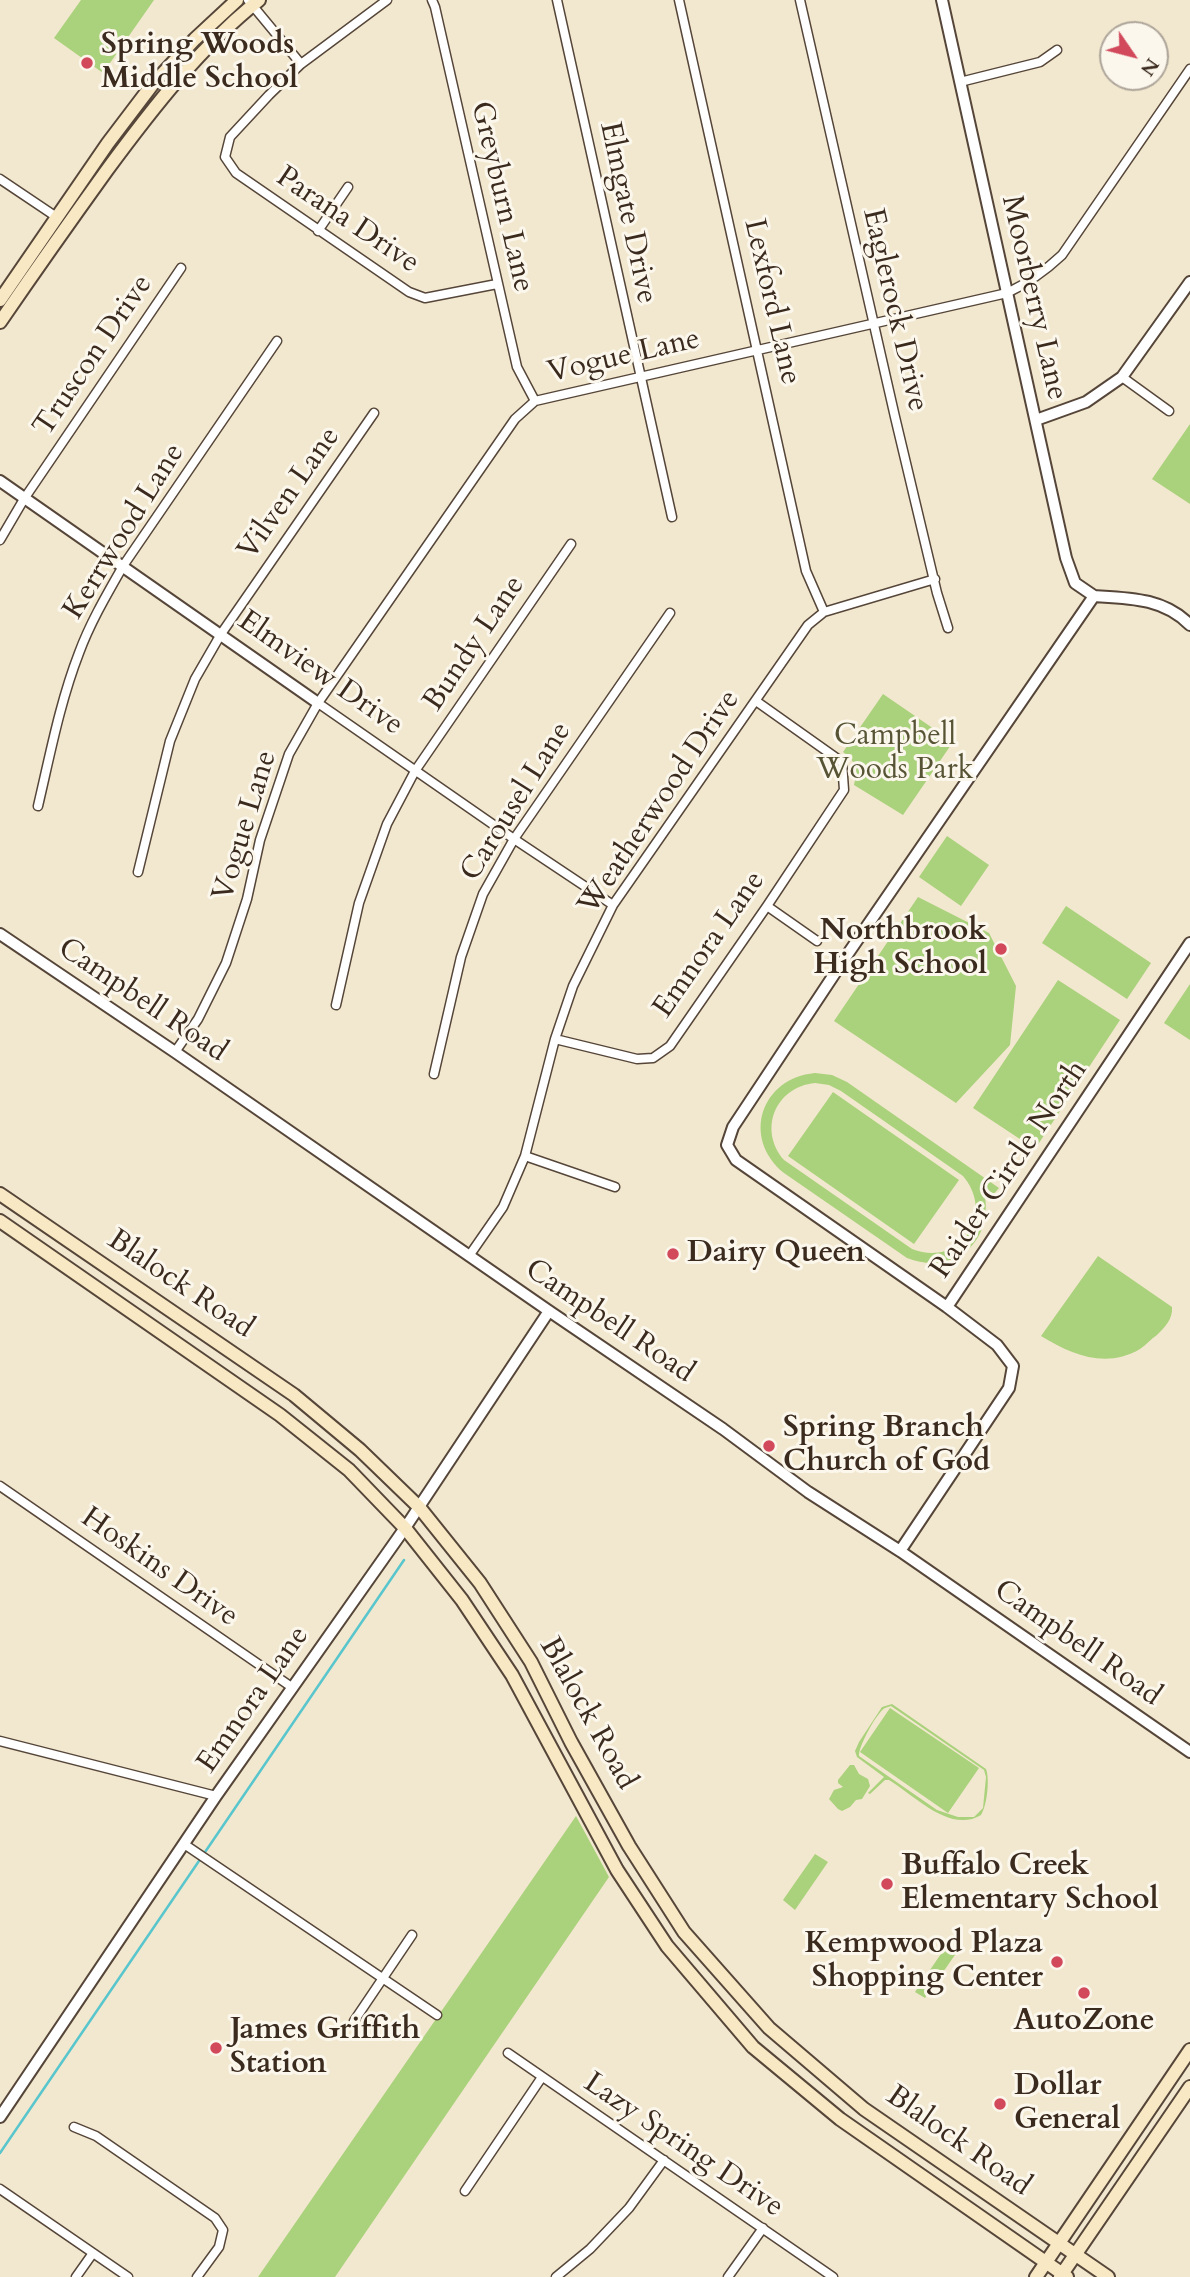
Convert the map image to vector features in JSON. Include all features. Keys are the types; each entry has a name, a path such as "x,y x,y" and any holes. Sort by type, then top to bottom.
{"main road":[{"path":"0,322 108,143 152,85 195,39 237,0"},
{"path":"0,300 163,96 253,2"},
{"path":"108,143 120,153"},
{"name":"Blalock Road","path":"0,1194 294,1395 360,1450 419,1507 480,1583 531,1662 629,1846 684,1932 769,2028 864,2109 1108,2277"},
{"name":"Blalock Road","path":"0,1221 280,1415 349,1470 405,1528 462,1600 512,1675 617,1870 667,1946 753,2047 840,2119 1063,2276"},
{"path":"90,1284 104,1265"},
{"path":"220,1373 235,1355"},
{"path":"1036,2277 1190,2050"},
{"path":"1063,2276 1190,2087"},
{"path":"840,2119 858,2115 864,2109"},
{"path":"887,2151 898,2132"},
{"path":"1135,2132 1151,2145"}],"street":[{"path":"253,2 301,64 387,0"},
{"name":"Greyburn Lane","path":"432,0 517,367 535,401"},
{"name":"Elmgate Drive","path":"557,0 672,517"},
{"name":"Lexford Lane","path":"679,0 806,571 824,612"},
{"name":"Eaglerock Drive","path":"800,0 873,324 948,628"},
{"name":"Moorberry Lane","path":"942,0 1072,577 1075,583 1094,596"},
{"path":"960,82 1040,62 1057,50"},
{"name":"Parana Drive","path":"301,64 230,136 225,157 236,173 409,292 425,298 497,284"},
{"name":"Vogue Lane","path":"175,1052 203,1010 226,964 247,899 260,840 289,754 318,703 515,419 535,401 1007,293 1033,279 1062,255 1190,69"},
{"path":"0,179 62,221"},
{"path":"318,231 348,187"},
{"name":"Truscon Drive","path":"0,540 23,499 181,268"},
{"path":"1036,420 1086,402 1122,377 1190,282"},
{"name":"Kerrwood Lane","path":"38,806 60,714 78,654 105,598 123,566 277,341"},
{"path":"1122,377 1169,411"},
{"name":"Vilven Lane","path":"138,872 170,741 195,679 221,634 373,413"},
{"name":"Elmview Drive","path":"0,481 415,771 613,905"},
{"name":"Bundy Lane","path":"336,1005 359,903 387,824 415,771 571,544"},
{"name":"Weatherwood Drive","path":"470,1255 503,1207 525,1156 555,1038 573,986 613,905 808,625 824,612 934,579"},
{"path":"947,1307 736,1160 727,1145 733,1127 845,958 1094,596 1155,603 1171,610 1190,625"},
{"name":"Carousel Lane","path":"434,1074 461,957 484,894 514,839 670,613"},
{"name":"Emnora Lane","path":"555,1038 637,1059 653,1058 670,1046 844,790 842,762 756,701"},
{"path":"767,906 817,941"},
{"name":"Campbell Road","path":"0,934 723,1429 808,1492 900,1551 1190,1752"},
{"name":"Raider Circle North","path":"900,1551 1009,1388 1013,1366 1005,1355 997,1345 947,1307 1190,943"},
{"path":"525,1156 615,1187"},
{"name":"Emnora Lane","path":"0,2117 188,1846 216,1796 405,1528 549,1311"},
{"name":"Hoskins Drive","path":"0,1486 293,1688"},
{"path":"0,1741 216,1796"},
{"path":"188,1846 437,2015"},
{"path":"354,2021 412,1935"},
{"name":"Lazy Spring Drive","path":"508,2053 832,2277"},
{"path":"465,2190 542,2077"},
{"path":"74,2127 96,2136 215,2218 223,2230 219,2247 197,2277"},
{"path":"555,2277 590,2249 629,2208 664,2160"},
{"path":"0,2189 128,2277"},
{"path":"728,2277 764,2228"},
{"path":"76,2277 93,2253"}],"green space":[{"path":"81,0 154,0 103,73 54,38"},
{"path":"1190,424 1190,504 1152,479"},
{"name":"Campbell Woods Park","path":"883,694 953,742 903,815 854,785 855,766 843,752"},
{"path":"947,836 989,865 961,906 919,877"},
{"path":"918,897 989,933 1016,986 1010,1045 956,1103 834,1021"},
{"path":"1066,906 1151,963 1127,999 1042,943"},
{"path":"1058,980 1120,1020 1035,1149 973,1108"},
{"path":"1190,984 1190,1040 1164,1023"},
{"path":"815,1073 832,1075 847,1082 999,1188 992,1196 984,1191 986,1209 983,1225 968,1250 941,1262 925,1263 907,1258 784,1173 771,1159 763,1143 761,1127 763,1112 770,1098 781,1086 796,1077","holes":["815,1083 829,1085 963,1176 972,1191 976,1207 968,1234 958,1245 945,1251 929,1253 912,1249 784,1160 772,1136 775,1112 781,1101 801,1086"]},
{"path":"833,1092 959,1180 914,1244 788,1156"},
{"path":"1098,1256 1172,1307 1170,1319 1157,1335 1140,1349 1115,1358 1102,1359 1077,1354 1041,1336"},
{"path":"892,1704 986,1769 987,1792 985,1805 981,1815 969,1820 945,1816 889,1780 885,1780 868,1793 884,1777 857,1757 855,1751 882,1707","holes":["891,1706 984,1770 986,1777 983,1808 974,1817 958,1817 937,1810 859,1756 877,1716"]},
{"path":"890,1708 979,1768 948,1813 860,1752"},
{"path":"850,1765 854,1765 859,1774 868,1779 870,1786 862,1799 856,1800 842,1811 829,1799 834,1790 843,1787 838,1780"},
{"path":"576,1816 609,1877 335,2277 258,2277"},
{"path":"815,1854 828,1862 795,1910 783,1900"},
{"path":"947,1945 957,1952 925,1998 915,1992"}],"waterway":[{"path":"0,2153 404,1560"}],"place":[{"name":"Spring Woods Middle School","path":"87,63"},
{"name":"Northbrook High School","path":"1001,949"},
{"name":"Dairy Queen","path":"673,1254"},
{"name":"Spring Branch Church of God","path":"769,1446"},
{"name":"Buffalo Creek Elementary School","path":"887,1884"},
{"name":"Kempwood Plaza Shopping Center","path":"1057,1962"},
{"name":"AutoZone","path":"1084,1993"},
{"name":"James Griffith Station","path":"216,2048"},
{"name":"Dollar General","path":"1000,2104"}]}
